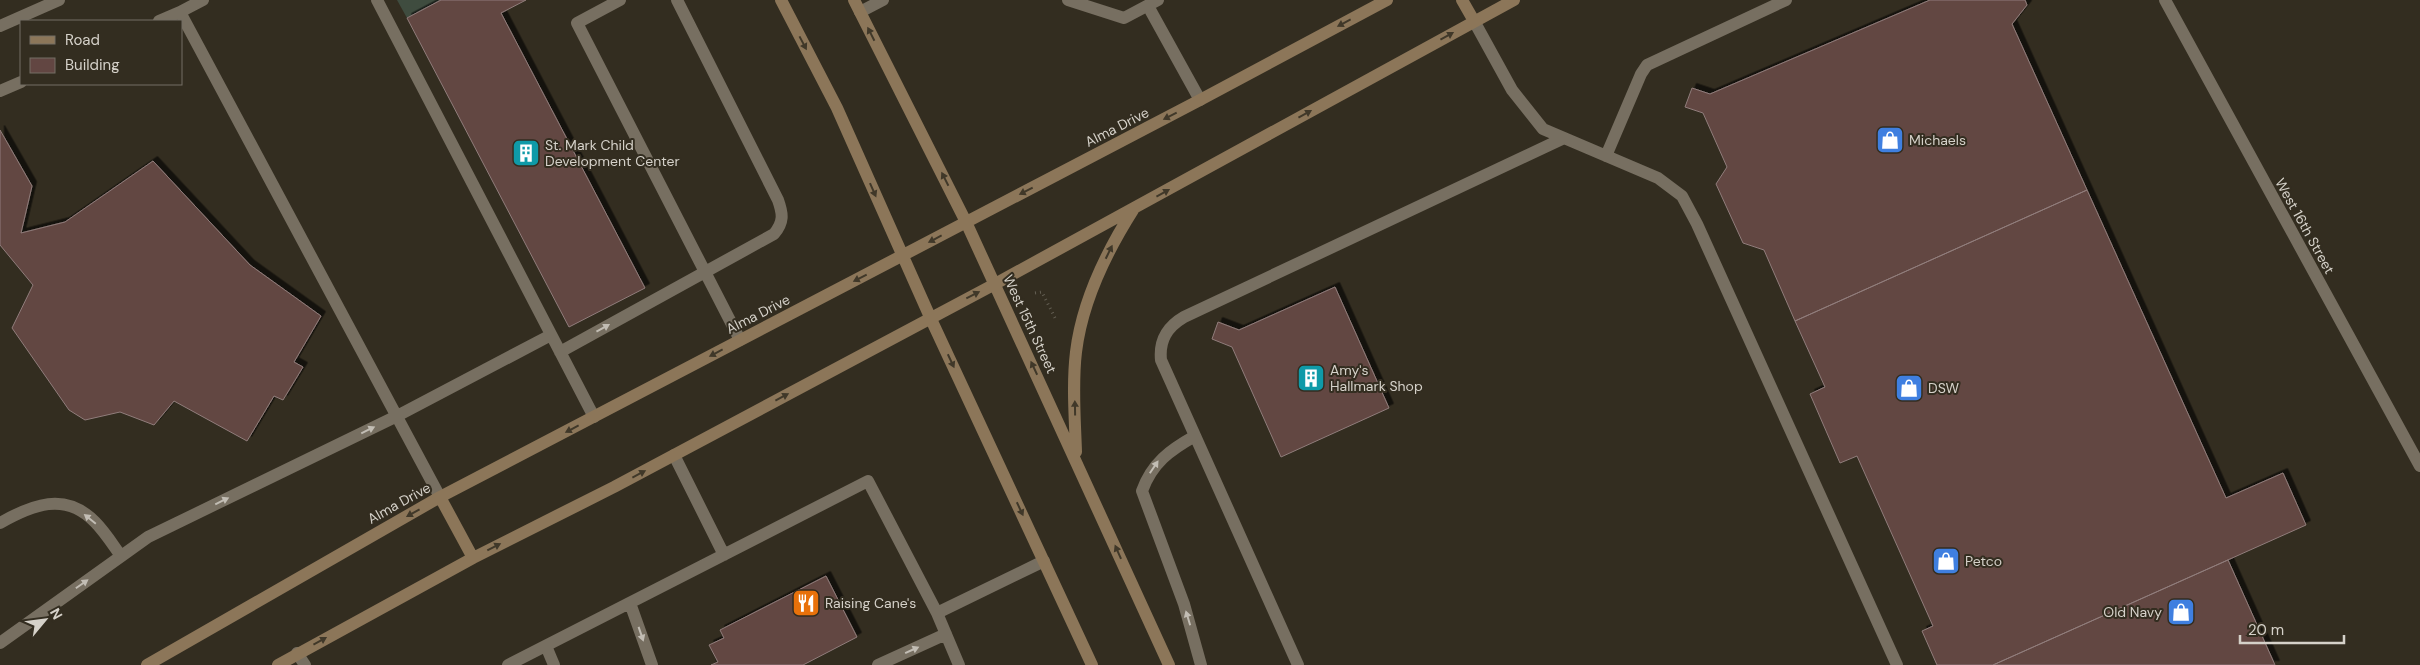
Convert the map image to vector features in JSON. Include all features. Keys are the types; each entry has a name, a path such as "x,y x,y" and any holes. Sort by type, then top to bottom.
{"main road":[{"path":"780,0 837,108 930,318 1092,665"},
{"name":"West 15th Street","path":"854,0 966,222 1076,457 1169,665"},
{"name":"Alma Drive","path":"147,665 440,497 903,256 1387,0"},
{"path":"1462,0 1474,21"},
{"path":"278,665 473,558 674,455 995,284 1514,0"},
{"path":"1076,457 1076,353 1080,327 1108,254 1134,208"},
{"path":"440,497 473,558"}],"street":[{"path":"0,26 59,0"},
{"path":"161,20 203,0"},
{"path":"377,0 594,417"},
{"path":"620,0 577,23 740,340"},
{"path":"560,352 774,234 780,226 783,214 677,0"},
{"path":"860,12 883,0"},
{"path":"1068,0 1124,18 1153,3 1200,100"},
{"path":"1606,156 1641,74 1647,65 1786,0"},
{"name":"West 16th Street","path":"2165,0 2420,466"},
{"path":"180,12 440,497"},
{"path":"1474,21 1512,90 1543,129 1658,178 1682,196 1705,240 1897,665"},
{"path":"0,92 20,82"},
{"path":"1298,665 1161,360 1160,348 1165,333 1174,323 1564,138"},
{"path":"0,643 148,537 397,416 551,335"},
{"path":"1195,436 1171,449 1158,460 1146,479 1142,491 1184,604 1201,665"},
{"path":"674,455 724,555"},
{"path":"508,665 868,481 937,613 959,665"},
{"path":"0,523 32,506 53,503 76,508 95,522 121,556"},
{"path":"937,613 1044,561"},
{"path":"630,603 652,665"},
{"path":"878,665 946,634"},
{"path":"546,646 554,665"},
{"path":"297,653 305,665"}],"path":[{"path":"1034,293 1042,292 1058,324"}],"green space":[{"path":"397,0 441,0 407,18"}],"building":[{"name":"St. Mark Child Development Center","path":"441,0 526,0 501,13 645,288 569,327 407,18"},
{"name":"Michaels","path":"1930,0 2025,0 2027,5 2012,24 2087,190 1795,321 1764,250 1743,243 1716,184 1727,167 1703,113 1685,107 1692,88 1710,94"},
{"path":"0,130 32,186 21,233 65,222 153,161 250,265 321,316 294,362 303,367 283,400 274,396 247,441 174,401 154,425 120,412 85,420 69,410 12,328 33,285 0,245"},
{"path":"2087,190 2226,498 2283,473 2306,525 1993,665 1937,665 1922,631 1933,626 1857,456 1840,463 1810,394 1825,387 1795,321"},
{"name":"Amy's Hallmark Shop","path":"1335,287 1389,408 1281,457 1232,347 1212,339 1218,322 1239,330"},
{"name":"Old Navy","path":"2228,560 2275,665 1993,665"},
{"name":"Raising Cane's","path":"826,576 857,637 803,665 711,665 718,662 709,645 724,638 720,630"}],"place":[{"name":"Michaels","path":"1890,140"},
{"name":"St. Mark Child Development Center","path":"526,153"},
{"name":"Amy's Hallmark Shop","path":"1311,378"},
{"name":"DSW","path":"1909,388"},
{"name":"Petco","path":"1946,561"},
{"name":"Raising Cane's","path":"806,603"},
{"name":"Old Navy","path":"2181,612"}]}
